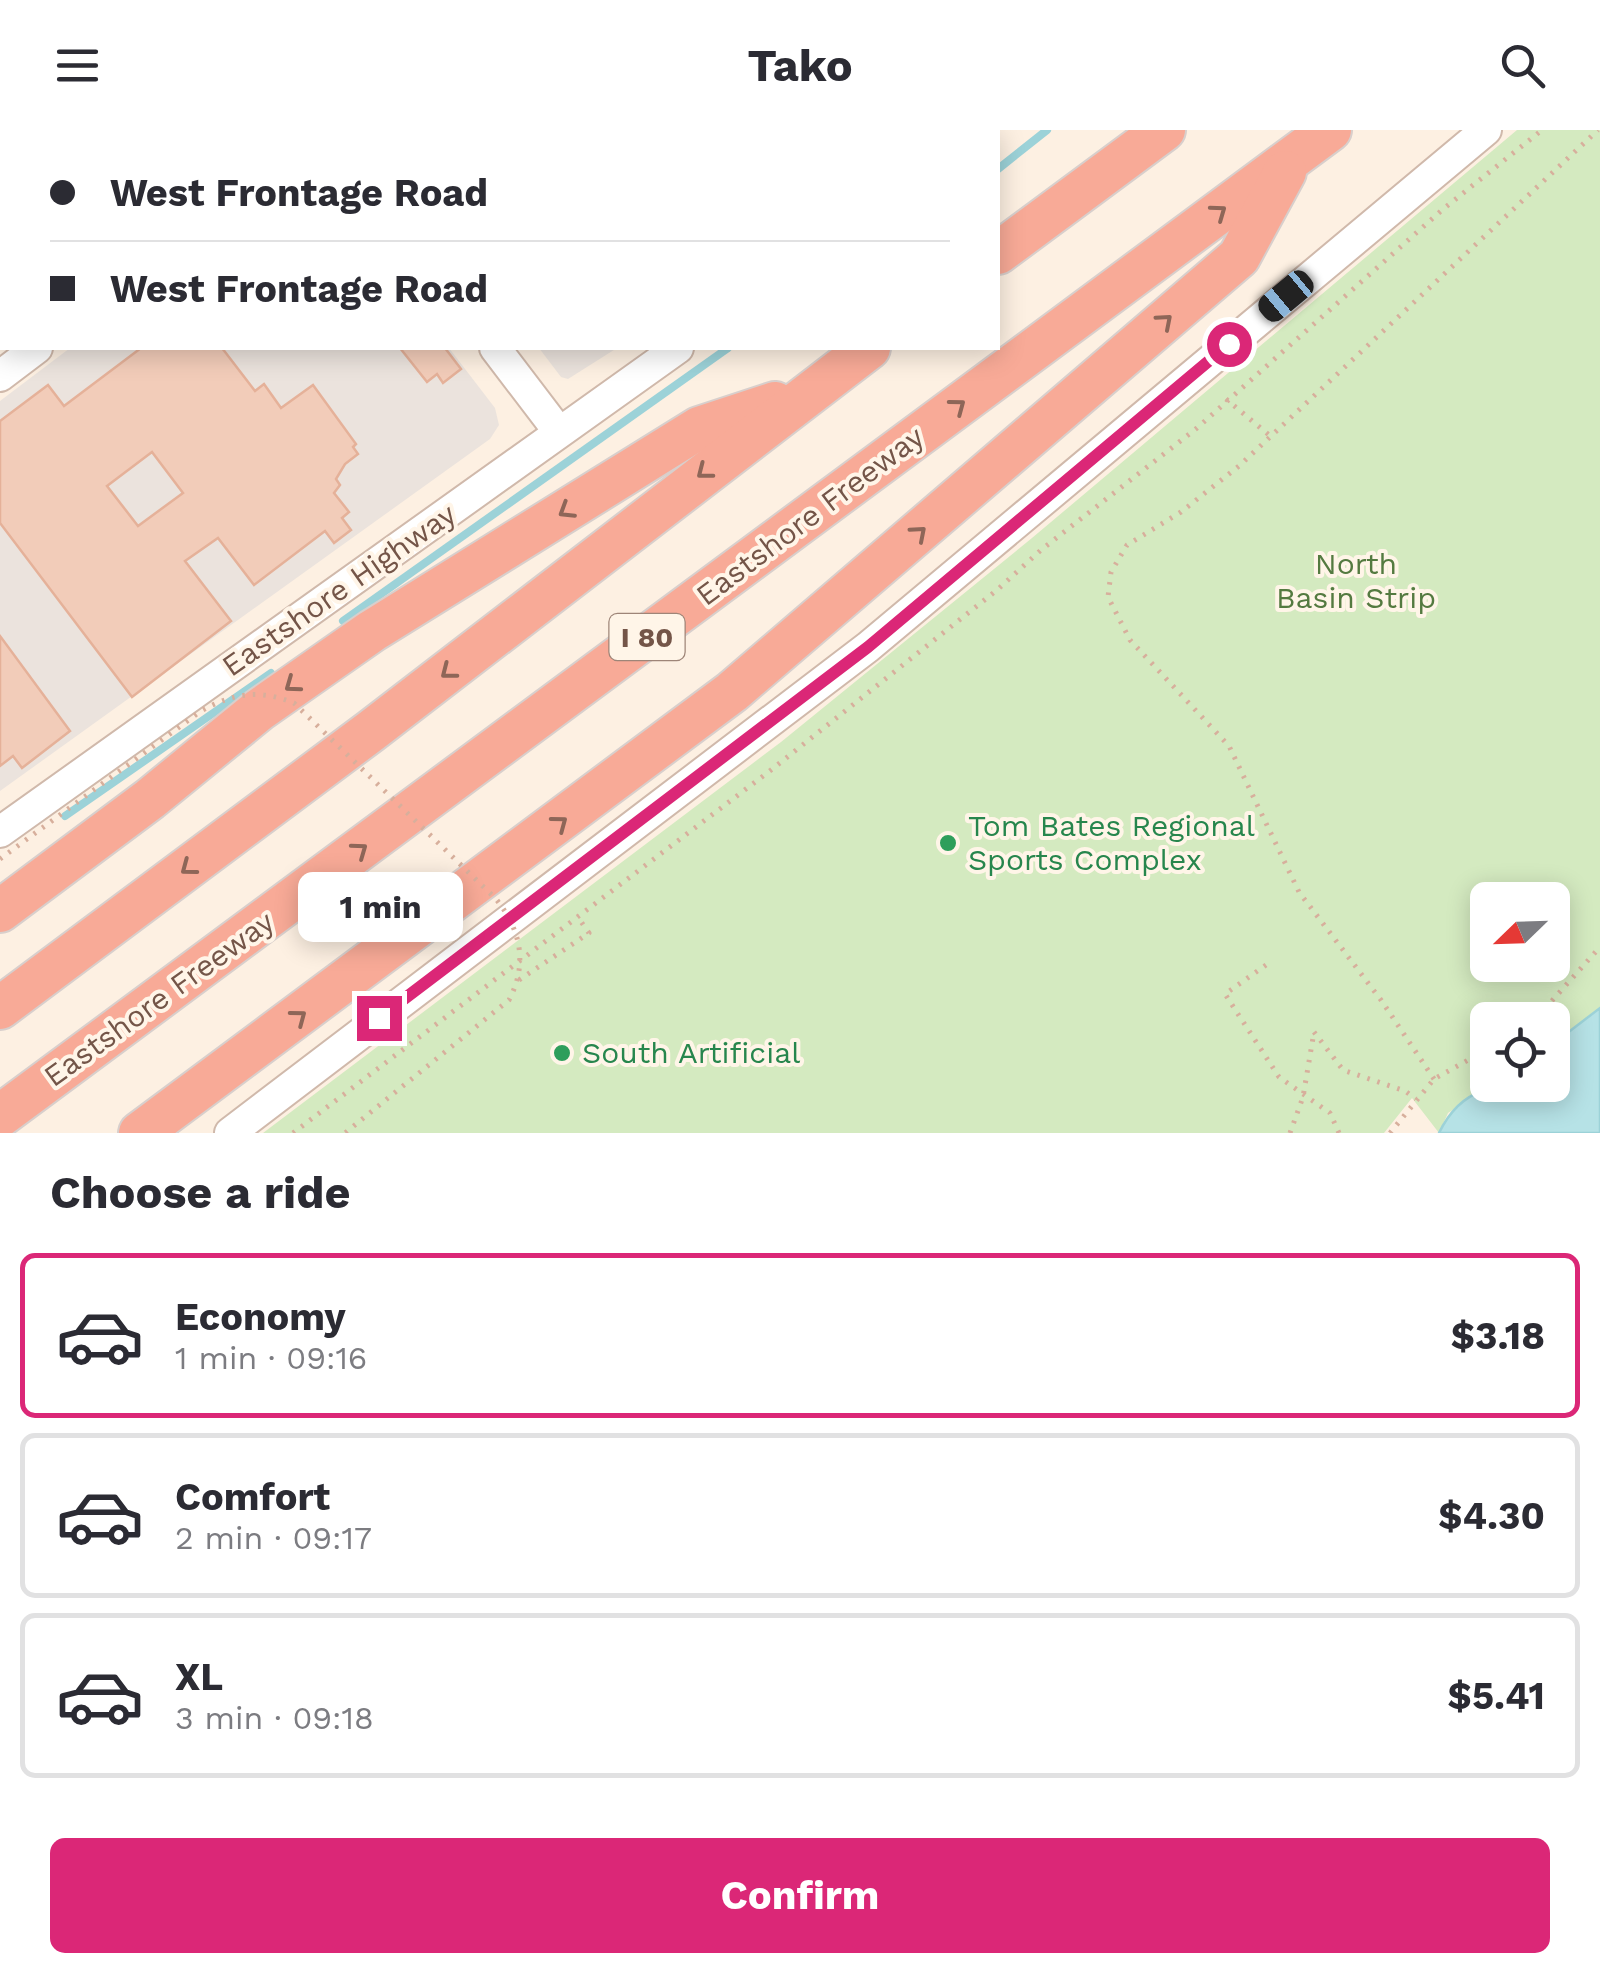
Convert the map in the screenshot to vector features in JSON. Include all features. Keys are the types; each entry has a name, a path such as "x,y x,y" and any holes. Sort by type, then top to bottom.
{"highway":[{"path":"1000,252 1164,130"},
{"name":"Eastshore Freeway","path":"0,1116 1330,130"},
{"path":"140,1133 638,765 763,667 1239,257 1293,158"},
{"path":"0,1008 371,731 866,350"},
{"path":"0,910 150,799 259,710 393,618 699,428 809,391"}],"street":[{"path":"230,1133 868,647 1486,130"},
{"path":"0,376 34,350"},
{"path":"496,350 558,432"},
{"name":"Eastshore Highway","path":"0,832 675,350"}],"path":[{"path":"1434,1079 1299,892 1229,746 1130,640 1108,597 1111,572 1128,546 1181,512 1239,466 1598,130"},
{"path":"1226,399 1268,435"},
{"path":"0,859 200,711 242,694 276,696 294,703 496,899 513,920 519,980"},
{"path":"345,1133 492,1016 509,1000 519,980 589,933 577,916"},
{"path":"1551,1002 1600,947"},
{"path":"1266,965 1225,994 1279,1076 1330,1113 1339,1133"},
{"path":"1290,1133 1303,1096 1314,1032 1344,1070 1405,1090 1416,1100"},
{"path":"1390,1133 1434,1079 1470,1058"}],"shaded area":[{"path":"67,350 451,350 495,408 499,425 490,439 0,791 0,401"},
{"path":"541,350 614,350 568,379 561,377"}],"green space":[{"name":"North Basin Strip","path":"1517,130 1600,130 1600,1008 1570,1031 1570,1002 1470,1002 1470,1098 1448,1113 1439,1133 1412,1098 1384,1133 263,1133 781,742 1032,538"}],"water":[{"path":"1600,1008 1600,1133 1439,1133 1449,1116 1470,1097 1470,1102 1570,1102 1570,1031"}],"building":[{"path":"138,350 224,350 255,391 264,384 281,408 313,385 356,444 353,447 358,454 345,464 336,479 340,485 334,493 349,512 342,518 351,530 334,543 325,531 254,585 218,538 185,561 231,621 132,697 0,523 0,421 48,385 64,406","holes":["152,452 183,493 138,526 107,486"]},
{"path":"402,350 447,350 461,369 443,383 437,374 427,382"},
{"path":"0,636 70,731 22,768 13,756 0,766"}],"waterway":[{"path":"1000,167 1047,130"},
{"path":"343,621 725,350"},
{"path":"65,816 271,673"}],"place":[{"name":"Tom Bates Regional Sports Complex","path":"948,843"},
{"name":"South Artificial","path":"562,1053"}],"route":[{"path":"379,1018 868,647 1229,344"}]}
